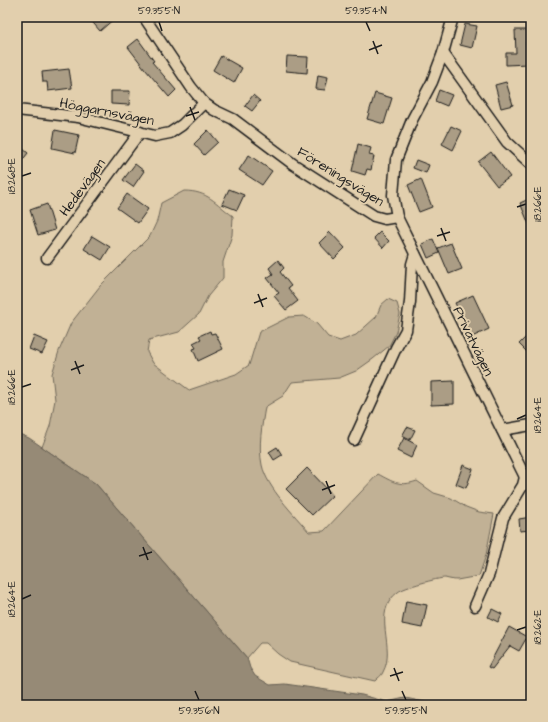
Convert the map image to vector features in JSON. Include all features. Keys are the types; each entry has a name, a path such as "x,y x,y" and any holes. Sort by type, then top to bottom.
{"street":[{"name":"Föreningsvägen","path":"144,17 204,103 234,120 294,164 374,216 385,219 396,217 393,195 396,160 412,120 432,82 443,53 453,17"},
{"path":"443,53 507,142 531,164"},
{"name":"Höggarnsvägen","path":"17,110 78,117 155,136 170,133 182,125 204,103"},
{"name":"Hedevägen","path":"47,258 140,132"},
{"name":"Privatvägen","path":"396,217 525,477 531,486"},
{"path":"354,440 396,348 406,330 410,302 412,264 415,254"},
{"path":"502,430 531,426"},
{"path":"475,606 489,574 504,518 523,485 525,477"}],"shaded area":[{"path":"184,191 205,195 233,216 232,235 223,262 223,278 208,296 199,314 179,332 149,340 147,352 153,363 189,390 236,374 249,365 259,332 289,317 304,316 317,324 328,337 340,341 356,335 376,317 381,305 388,299 397,303 400,314 396,332 389,346 373,359 356,371 339,378 292,382 283,396 265,407 260,450 265,474 275,492 309,532 324,531 378,474 401,484 417,481 434,493 451,498 466,507 479,512 494,514 486,555 479,576 457,580 441,578 421,583 401,590 390,600 386,610 385,620 387,662 381,676 375,681 290,662 266,643 260,643 247,658 96,484 42,447 50,426 55,400 52,374 59,351 71,323 100,286 150,236 157,221 161,203"},
{"path":"17,433 29,438 96,484 247,658 250,668 255,676 270,685 285,684 362,695 387,702 405,698 440,705 17,705"}],"building":[{"path":"88,17 116,17 100,31"},
{"path":"465,24 477,26 472,48 460,45"},
{"path":"515,30 531,30 531,42 526,42 528,64 506,65 506,53 516,53"},
{"path":"138,39 154,61 152,62 176,90 169,97 128,47"},
{"path":"221,56 242,68 234,83 213,70"},
{"path":"287,56 308,57 307,73 286,71"},
{"path":"69,69 72,88 48,91 47,82 43,82 42,72"},
{"path":"318,75 328,77 325,90 316,89"},
{"path":"506,82 513,105 501,108 495,85"},
{"path":"439,90 452,95 447,106 435,101"},
{"path":"111,91 130,91 129,105 111,104"},
{"path":"375,93 392,98 384,124 367,119"},
{"path":"253,95 260,101 252,111 245,106"},
{"path":"451,126 462,131 453,150 442,144"},
{"path":"55,130 79,135 75,153 52,148"},
{"path":"208,130 218,142 204,155 194,144"},
{"path":"17,144 28,153 17,167"},
{"path":"358,144 371,148 369,155 374,156 371,170 367,169 365,175 352,171"},
{"path":"491,152 510,177 497,186 478,162"},
{"path":"249,155 272,171 262,185 239,170"},
{"path":"416,160 429,165 426,173 413,168"},
{"path":"135,164 144,171 133,187 123,180"},
{"path":"421,179 432,207 419,212 408,185"},
{"path":"229,189 244,195 237,210 222,204"},
{"path":"127,194 148,209 138,223 117,208"},
{"path":"531,198 531,229 520,203"},
{"path":"47,204 55,230 38,235 30,210"},
{"path":"330,232 345,248 334,259 319,243"},
{"path":"380,232 389,241 383,248 374,238"},
{"path":"92,236 110,247 102,260 84,249"},
{"path":"433,239 439,253 428,258 422,244"},
{"path":"451,243 462,269 449,274 438,248"},
{"path":"278,260 284,268 280,272 291,286 288,288 298,301 286,310 274,296 279,293 267,278 273,274 269,268"},
{"path":"473,295 489,329 472,337 455,303"},
{"path":"210,331 211,334 215,333 223,349 198,361 193,349 196,348 193,343 201,339 199,336"},
{"path":"531,332 531,356 519,344"},
{"path":"34,336 48,342 42,354 29,349"},
{"path":"454,381 454,404 431,405 431,382"},
{"path":"407,427 415,430 410,440 402,436"},
{"path":"404,438 417,445 411,458 397,451"},
{"path":"277,447 282,455 274,460 269,452"},
{"path":"463,465 473,469 466,488 456,484"},
{"path":"307,468 333,495 312,515 286,489"},
{"path":"531,517 531,530 520,531 519,519"},
{"path":"406,601 427,605 422,628 402,624"},
{"path":"492,609 502,614 498,622 488,617"},
{"path":"509,627 527,637 519,651 510,646 492,669 488,667"}]}
